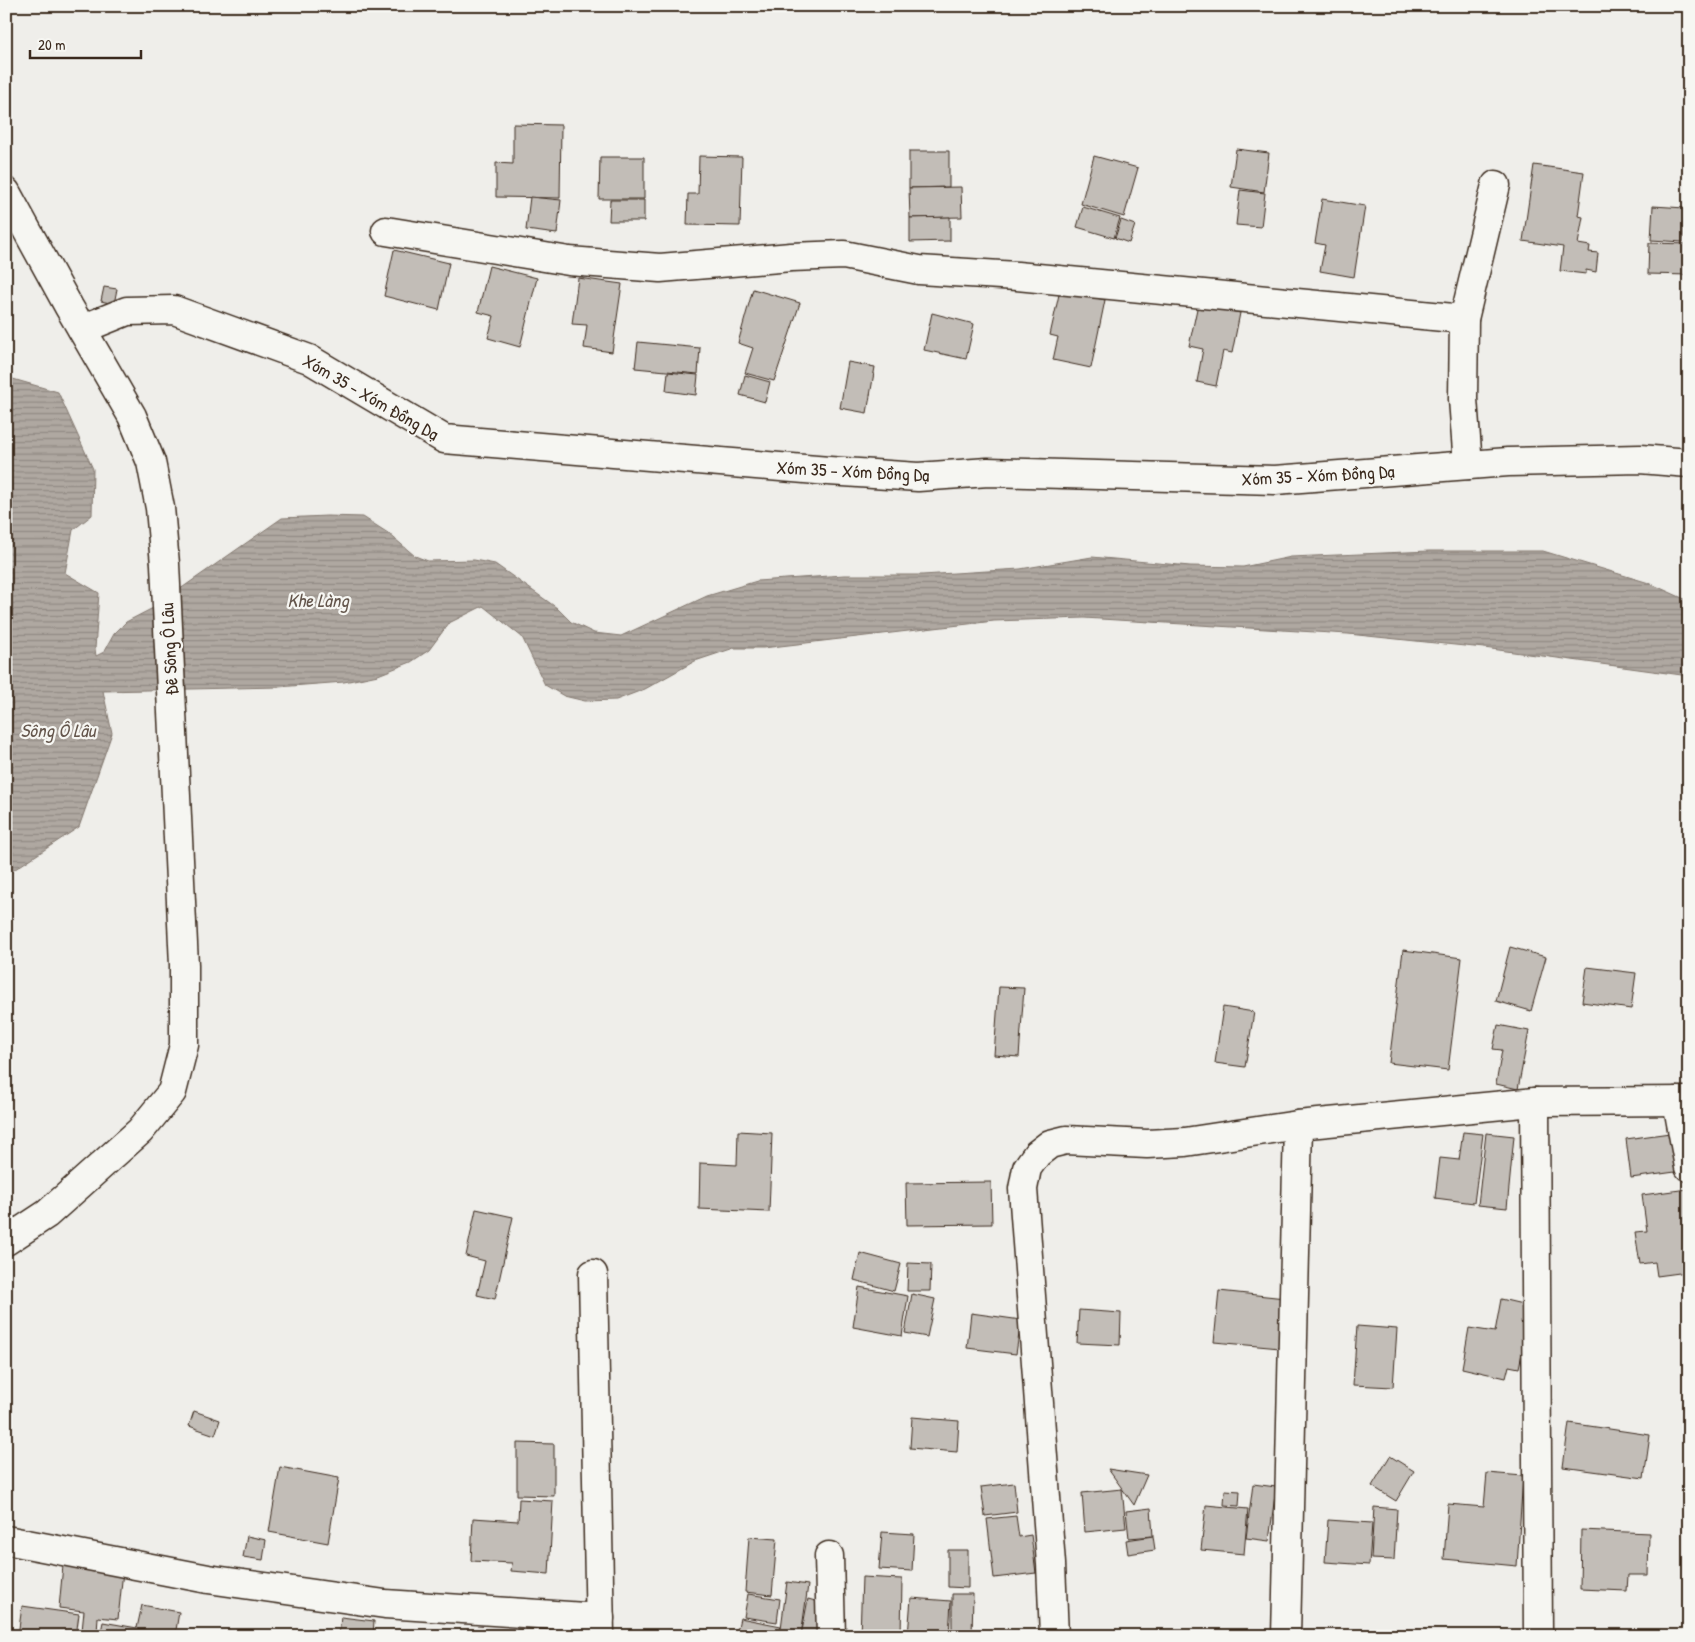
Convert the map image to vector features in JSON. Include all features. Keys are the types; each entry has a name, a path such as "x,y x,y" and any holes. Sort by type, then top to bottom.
{"street":[{"path":"1468,465 1463,399 1464,319 1496,185"},
{"name":"Đê Sông Ô Lâu","path":"6,192 132,416 151,462 160,508 165,564 184,965 184,1045 172,1092 140,1130 47,1214 6,1240"},
{"path":"386,231 569,261 660,268 791,257 844,256 920,270 1027,277 1464,319"},
{"name":"Xóm 35 - Xóm Đồng Dạ","path":"82,329 127,311 174,310 309,359 444,439 918,478 988,472 1275,480 1468,465 1640,460 1689,463"},
{"path":"1054,1636 1051,1564 1023,1189 1027,1168 1037,1154 1050,1144 1066,1140 1147,1144 1186,1142 1298,1125 1535,1102 1683,1101 1689,1167"},
{"path":"1535,1102 1538,1636"},
{"path":"1286,1636 1298,1125"},
{"path":"6,1540 208,1580 384,1604 600,1627 593,1274"},
{"path":"828,1556 831,1636"}],"water":[{"name":"Khe Làng","path":"6,377 58,392 93,469 92,515 73,530 65,573 99,593 96,656 104,652 114,634 126,622 153,608 282,518 327,516 363,517 388,533 415,556 428,561 474,560 495,564 557,608 571,622 594,633 621,636 707,596 757,581 844,575 922,575 1020,569 1092,557 1190,566 1243,567 1291,557 1429,551 1543,551 1649,583 1689,601 1689,676 1484,648 1348,634 1084,618 994,621 763,648 734,648 695,661 645,689 616,700 585,701 564,696 545,685 522,637 483,606 449,623 429,650 411,662 378,675 344,682 278,687 103,691 112,733 79,827 6,875"}],"building":[{"path":"513,124 561,125 560,198 496,197 496,163 513,164"},
{"path":"1236,149 1269,153 1264,192 1231,187"},
{"path":"909,151 949,151 949,187 909,188"},
{"path":"699,156 742,157 740,226 687,225 688,194 698,194"},
{"path":"1094,156 1138,168 1124,217 1081,204"},
{"path":"600,157 644,157 644,199 599,199"},
{"path":"1534,165 1584,172 1578,216 1583,217 1578,244 1590,246 1589,252 1598,253 1596,272 1586,270 1586,274 1560,271 1563,247 1523,241"},
{"path":"961,187 962,217 910,218 909,188"},
{"path":"1240,190 1265,193 1261,227 1236,225"},
{"path":"530,197 561,200 557,234 526,230"},
{"path":"1322,199 1365,206 1354,277 1320,271 1325,245 1315,243"},
{"path":"610,200 644,200 644,221 609,221"},
{"path":"1653,206 1685,208 1683,242 1651,240"},
{"path":"1083,207 1120,218 1114,238 1077,227"},
{"path":"950,217 950,241 910,242 910,218"},
{"path":"1121,220 1135,225 1129,243 1115,238"},
{"path":"1649,243 1689,244 1689,275 1648,274"},
{"path":"394,250 449,263 439,310 384,296"},
{"path":"489,266 537,278 520,347 488,338 494,316 478,312"},
{"path":"578,278 622,284 612,352 584,348 587,325 572,324"},
{"path":"104,287 117,289 114,304 101,301"},
{"path":"753,289 800,303 774,381 745,373 753,348 738,343"},
{"path":"1060,290 1105,300 1091,368 1053,360 1058,337 1050,335"},
{"path":"1198,304 1240,313 1232,353 1223,351 1216,386 1197,382 1203,349 1189,346"},
{"path":"932,313 974,324 966,359 924,350"},
{"path":"638,342 700,348 698,374 635,368"},
{"path":"848,362 875,367 867,413 840,408"},
{"path":"668,372 698,375 696,395 666,391"},
{"path":"745,375 770,382 765,402 740,395"},
{"path":"1510,947 1546,957 1531,1011 1496,1001"},
{"path":"1403,950 1462,958 1448,1070 1389,1063"},
{"path":"1587,967 1636,973 1631,1009 1582,1002"},
{"path":"999,987 1024,988 1019,1057 994,1055"},
{"path":"1223,1007 1254,1012 1245,1067 1215,1063"},
{"path":"1498,1025 1529,1031 1518,1089 1496,1084 1502,1050 1493,1049"},
{"path":"738,1131 772,1133 769,1212 699,1209 700,1163 737,1165"},
{"path":"1463,1132 1483,1134 1474,1203 1435,1198 1440,1158 1459,1160"},
{"path":"1486,1133 1514,1136 1507,1208 1478,1205"},
{"path":"1670,1133 1675,1172 1631,1178 1626,1139"},
{"path":"991,1182 992,1224 907,1225 906,1183"},
{"path":"1688,1189 1689,1256 1685,1256 1687,1272 1657,1276 1655,1262 1640,1264 1635,1232 1647,1231 1642,1195"},
{"path":"476,1209 513,1217 495,1299 477,1295 485,1261 466,1256"},
{"path":"860,1253 901,1264 894,1291 854,1280"},
{"path":"908,1263 931,1264 930,1291 907,1291"},
{"path":"859,1287 908,1296 902,1336 853,1327"},
{"path":"1219,1291 1285,1298 1280,1348 1214,1342"},
{"path":"912,1294 935,1299 927,1337 905,1333"},
{"path":"1501,1299 1531,1306 1519,1368 1509,1366 1506,1378 1462,1368 1469,1328 1495,1332"},
{"path":"1079,1310 1121,1313 1120,1345 1077,1343"},
{"path":"971,1313 1021,1320 1016,1354 967,1348"},
{"path":"1357,1326 1397,1329 1393,1387 1353,1385"},
{"path":"194,1411 220,1420 215,1435 189,1426"},
{"path":"912,1417 959,1421 957,1452 910,1448"},
{"path":"1569,1423 1650,1435 1644,1478 1563,1467"},
{"path":"517,1443 554,1444 554,1496 517,1495"},
{"path":"1390,1456 1414,1471 1396,1501 1372,1486"},
{"path":"280,1467 339,1478 328,1543 269,1532"},
{"path":"1108,1469 1147,1475 1134,1505"},
{"path":"1487,1473 1523,1476 1517,1566 1444,1559 1448,1504 1484,1507"},
{"path":"1014,1483 1017,1512 985,1516 981,1487"},
{"path":"1253,1484 1276,1487 1269,1541 1246,1538"},
{"path":"1122,1489 1126,1528 1085,1532 1082,1493"},
{"path":"1225,1490 1240,1491 1239,1506 1224,1505"},
{"path":"519,1499 553,1501 549,1574 511,1571 512,1563 471,1561 473,1518 518,1521"},
{"path":"1206,1505 1248,1509 1244,1554 1201,1550"},
{"path":"1374,1507 1397,1509 1394,1560 1371,1559"},
{"path":"1151,1508 1153,1536 1129,1538 1126,1511"},
{"path":"1016,1516 1019,1537 1031,1535 1036,1573 994,1578 987,1519"},
{"path":"1328,1520 1372,1523 1369,1565 1325,1562"},
{"path":"1581,1530 1649,1533 1648,1575 1628,1575 1627,1591 1580,1589"},
{"path":"882,1532 914,1534 912,1571 879,1569"},
{"path":"247,1536 266,1540 263,1560 243,1557"},
{"path":"1153,1536 1155,1550 1128,1554 1126,1540"},
{"path":"749,1537 777,1539 772,1595 745,1592"},
{"path":"948,1550 968,1550 968,1588 948,1587"},
{"path":"63,1565 123,1571 118,1619 98,1617 97,1633 82,1631 84,1611 59,1608"},
{"path":"862,1577 902,1579 901,1636 860,1636"},
{"path":"787,1582 808,1585 801,1636 780,1636"},
{"path":"748,1594 780,1599 777,1622 744,1617"},
{"path":"952,1594 973,1594 972,1636 952,1636"},
{"path":"911,1598 951,1601 949,1636 908,1636"},
{"path":"808,1599 823,1603 817,1636 801,1636"},
{"path":"142,1605 179,1612 175,1636 100,1636 103,1622 137,1628"},
{"path":"22,1606 79,1614 76,1636 18,1636"},
{"path":"341,1617 374,1621 373,1636 339,1636"},
{"path":"740,1618 781,1626 779,1636 736,1636"},
{"path":"706,1630 706,1636 650,1636 650,1634"}],"water label":[{"name":"Sông Ô Lâu","path":"58,730"}]}
